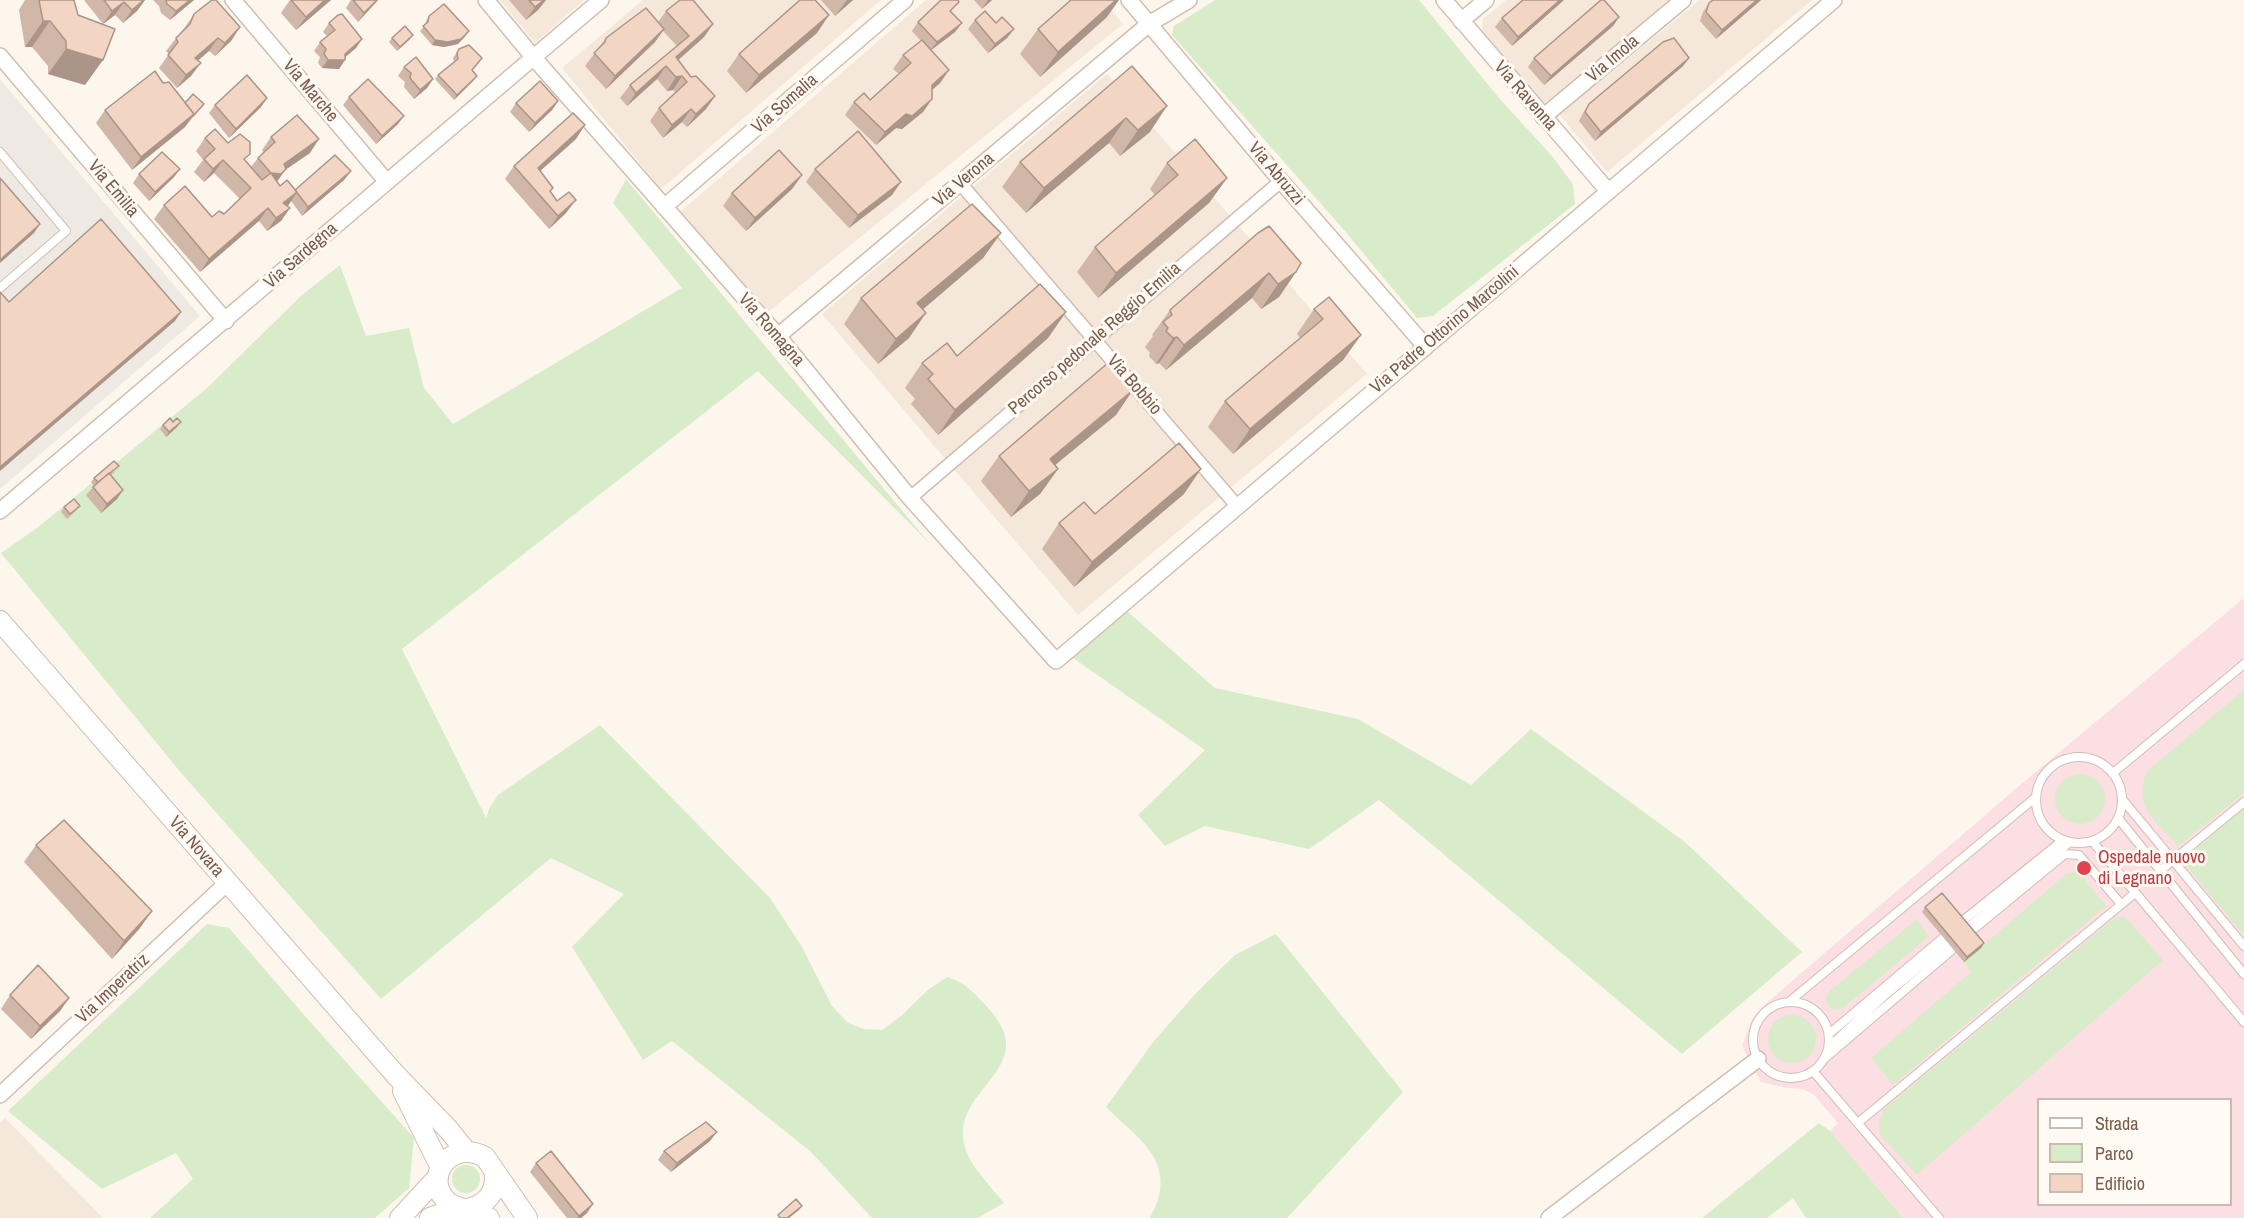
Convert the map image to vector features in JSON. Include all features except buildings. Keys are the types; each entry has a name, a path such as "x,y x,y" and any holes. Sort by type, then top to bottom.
{"street":[{"name":"Via Marche","path":"233,0 387,182"},
{"name":"Via Romagna","path":"486,0 546,72 778,336 910,498 1056,661"},
{"name":"Via Sardegna","path":"0,511 601,0"},
{"name":"Via Somalia","path":"664,207 905,0"},
{"name":"Via Abruzzi","path":"1129,0 1281,181 1426,347"},
{"name":"Via Verona","path":"778,336 1149,24 1189,0"},
{"name":"Via Ravenna","path":"1444,0 1608,190"},
{"path":"1461,21 1486,0"},
{"name":"Via Imola","path":"1543,117 1683,0"},
{"name":"Via Padre Ottorino Marcolini","path":"1056,661 1834,0"},
{"name":"Via Emilia","path":"2,63 226,321"},
{"name":"Percorso pedonale Reggio Emilia","path":"910,498 1281,181"},
{"name":"Via Bobbio","path":"960,183 1237,506"},
{"name":"Via Novara","path":"0,621 394,1073 466,1151 476,1152 485,1157 527,1218"},
{"name":"Via Imperatriz","path":"0,1095 227,883"},
{"path":"1549,1218 1758,1059"},
{"name":"Via Novara","path":"394,1073 439,1172 439,1187 443,1196 450,1203 489,1218"},
{"path":"400,1218 451,1156 466,1151"},
{"path":"430,1218 464,1208 478,1207 492,1193 495,1174"}],"lane":[{"path":"0,152 66,231 0,288"},
{"path":"2113,773 2244,664"},
{"path":"2079,756 2092,758 2104,764 2113,773 2121,790 2122,799 2118,818 2103,836 2092,841 2067,841 2046,827 2036,808 2036,797 2038,784 2054,764 2066,758 2079,756"},
{"path":"1948,943 1813,1071 1792,1078 1781,1076 1771,1072 1758,1059 1753,1041 1754,1029 1768,1009 1791,1001 2036,797"},
{"path":"2122,799 2244,946"},
{"path":"2160,871 2244,802"},
{"path":"2118,818 2244,974"},
{"path":"2067,841 1965,928 2065,854 2079,855 2121,904"},
{"path":"2092,841 2244,1022"},
{"path":"1859,1122 2135,892"},
{"path":"1829,1034 1948,943"},
{"path":"1828,1048 1884,996 1948,943"},
{"path":"1791,1001 1811,1007 1820,1015 1829,1034 1828,1048 1823,1060"},
{"path":"1813,1071 1940,1218"}],"shaded area":[{"path":"500,0 584,0 535,43"},
{"path":"643,0 881,0 661,189 562,68"},
{"path":"926,0 1103,0 1123,24 768,312 679,213"},
{"path":"1506,0 1671,0 1557,96 1542,103 1482,32 1483,19"},
{"path":"1700,0 1812,0 1607,172 1559,114"},
{"path":"1107,74 1367,374 1078,615 822,314"},
{"path":"0,79 200,316 0,489"},
{"name":"Ospedale nuovo di Legnano","path":"2244,598 2244,1218 1903,1218 1830,1131 1838,1123 1814,1095 1803,1089 1761,1082 1742,1046 1752,1019 1763,1006 2026,780"},
{"path":"5,1118 103,1218 0,1218 0,1123"}],"green space":[{"path":"1215,0 1419,0 1499,98 1552,156 1573,184 1575,204 1433,316 1417,318 1344,230 1172,35 1174,26"},
{"path":"626,179 930,544 758,371 402,649 486,818 498,795 600,725 770,898 802,947 832,1006 848,1023 864,1029 882,1030 901,1016 929,989 947,977 960,982 976,995 990,1010 1003,1030 1006,1047 1002,1062 973,1103 965,1119 963,1137 968,1155 1004,1203 977,1218 872,1218 810,1151 672,1041 643,1060 572,947 624,894 551,858 381,999 182,774 1,553 37,528 207,388 302,295 340,265 366,336 409,328 424,388 453,424 682,288 613,203"},
{"path":"1127,611 1215,688 1358,719 1471,785 1531,729 1686,843 1802,952 1682,1054 1379,800 1309,849 1205,826 1165,846 1138,815 1205,750 1073,658"},
{"path":"2244,690 2244,793 2178,846 2155,821 2144,804 2142,794 2147,771"},
{"path":"2075,774 2085,774 2098,781 2105,794 2105,804 2098,817 2085,824 2075,824 2066,820 2059,813 2055,804 2055,794 2059,785 2066,778"},
{"path":"2244,808 2244,935 2185,864 2186,857"},
{"path":"2074,872 2080,874 2106,906 1893,1085 1871,1058 1971,972 1964,962 2066,874"},
{"path":"2116,917 2125,917 2163,960 1917,1175 1880,1135 1879,1122 1884,1109"},
{"path":"1916,920 1929,936 1842,1009 1834,1010 1828,1006 1826,996 1831,990"},
{"path":"207,924 229,928 414,1138 409,1188 375,1218 150,1218 193,1179 176,1153 102,1189 8,1111"},
{"path":"1276,934 1403,1092 1287,1218 1150,1218 1160,1191 1157,1165 1144,1143 1106,1107 1154,1041 1198,991 1235,955"},
{"path":"1787,1015 1797,1015 1812,1025 1816,1039 1815,1048 1806,1059 1797,1063 1787,1063 1772,1053 1768,1044 1768,1034 1778,1019"},
{"path":"1819,1123 1830,1131 1903,1218 1806,1218 1793,1198 1767,1218 1702,1218"},
{"path":"466,1165 476,1169 480,1179 476,1189 466,1193 456,1189 452,1179 456,1169"}],"place":[{"name":"Ospedale nuovo di Legnano","path":"2084,868"}]}
